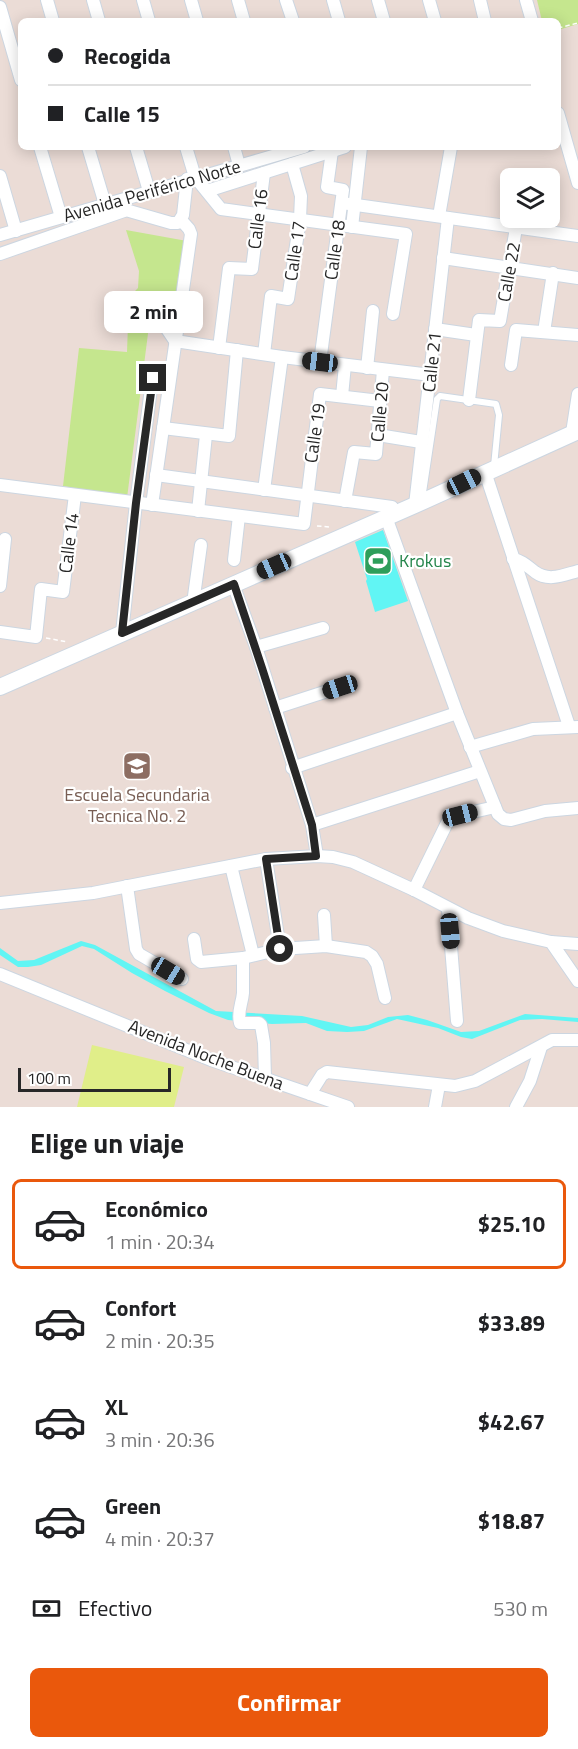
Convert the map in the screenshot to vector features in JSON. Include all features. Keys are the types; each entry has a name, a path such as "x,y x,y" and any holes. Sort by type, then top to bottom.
{"street":[{"path":"47,0 52,18"},
{"path":"93,0 98,18"},
{"path":"143,0 148,18"},
{"path":"191,0 196,18"},
{"path":"238,0 243,18"},
{"path":"286,0 292,18"},
{"path":"333,0 338,18"},
{"path":"378,0 383,18"},
{"path":"429,0 434,18"},
{"path":"480,0 484,18"},
{"path":"526,0 531,18"},
{"path":"0,7 18,70"},
{"path":"561,124 578,183"},
{"path":"41,150 61,217"},
{"path":"89,150 105,204 171,223 178,223 181,220 191,178 186,150"},
{"path":"137,150 149,191"},
{"path":"235,150 239,165"},
{"name":"Avenida Periférico Norte","path":"0,235 239,165 280,150"},
{"path":"207,191 335,150"},
{"path":"352,227 348,203 360,150"},
{"name":"Calle 21","path":"418,504 422,442 443,258 444,217 451,150"},
{"name":"Calle 18","path":"320,362 339,225 348,203 343,190 327,187 332,151"},
{"name":"Calle 17","path":"264,354 271,296 288,299 300,219 301,196 292,164"},
{"name":"Calle 16","path":"219,348 229,268 252,269 264,173"},
{"path":"0,176 16,231"},
{"path":"191,178 207,191 221,209 406,234 393,314"},
{"path":"348,203 500,226"},
{"path":"0,254 124,211"},
{"path":"152,505 191,234 181,220"},
{"path":"516,228 578,236"},
{"name":"Calle 22","path":"476,335 479,320 500,321 516,228"},
{"path":"443,258 578,278"},
{"path":"544,332 553,273"},
{"path":"146,298 174,341 431,375"},
{"name":"Calle 20","path":"368,368 373,311"},
{"path":"435,329 476,335 469,400"},
{"path":"511,365 516,330 578,335"},
{"path":"163,429 230,436 237,350"},
{"path":"264,490 282,357"},
{"name":"Calle 19","path":"239,516 304,524 320,394 342,396 345,365"},
{"name":"Calle 20","path":"345,501 354,452 376,454 383,370"},
{"path":"122,633 153,378 170,376"},
{"path":"0,687 234,584 389,512 418,504 575,432 578,394"},
{"path":"342,396 381,401"},
{"path":"198,511 206,435"},
{"path":"378,435 422,442"},
{"path":"471,747 533,729 574,726 513,559 489,470"},
{"path":"156,475 345,501 389,512"},
{"path":"0,485 239,516 234,560"},
{"name":"Calle 14","path":"36,637 41,589 63,592 75,495"},
{"path":"389,512 457,713 498,814 504,819 512,820 545,811 578,808"},
{"path":"0,586 5,539"},
{"path":"194,596 201,544"},
{"path":"513,559 526,564 544,577 552,578 578,571"},
{"path":"234,584 312,825 316,856"},
{"path":"256,647 323,628"},
{"path":"0,632 36,637"},
{"path":"275,708 340,687"},
{"path":"292,768 457,713"},
{"path":"312,825 480,771"},
{"path":"414,890 448,821 460,815 495,807"},
{"path":"0,903 52,898 127,886 266,859 316,856 353,862 414,890 447,909 503,931 551,942 578,944"},
{"path":"266,859 280,949"},
{"path":"231,866 248,956 239,1015 240,1023 259,1023 261,1025 265,1078"},
{"path":"127,886 136,949 140,954 182,979"},
{"path":"447,909 458,1021"},
{"path":"324,915 326,946"},
{"path":"194,939 198,959 201,962 280,949 326,946 366,952 377,964 386,998"},
{"path":"551,942 578,981"},
{"name":"Avenida Noche Buena","path":"0,974 211,1060 348,1107"},
{"path":"310,1094 322,1075 327,1072 454,1086 475,1081 552,1040 578,1040"},
{"path":"516,1107 530,1081 541,1047"},
{"path":"435,1107 439,1085"}],"lane":[{"path":"418,504 437,399 440,396 493,403 498,408 489,470"}],"path":[{"path":"561,27 578,23"},
{"path":"36,637 75,643"}],"green space":[{"path":"537,0 578,0 578,24 561,29 561,18 541,18"},
{"path":"126,230 187,241 175,315 151,310 127,498 63,486 79,348 127,352 129,297 138,288 139,271"},
{"path":"92,1045 184,1067 174,1107 77,1107"}],"water":[{"name":"Krokus","path":"383,530 408,601 375,612 355,542"},
{"path":"81,941 95,945 216,1011 302,1016 351,1027 368,1025 388,1017 408,1015 461,1032 479,1031 525,1014 578,1018 578,1022 520,1020 472,1039 438,1028 397,1019 364,1031 347,1032 327,1031 306,1023 272,1024 228,1020 165,991 94,949 82,946 41,965 28,967 18,967 0,955 0,948 18,961 34,960"}],"place":[{"name":"Krokus","path":"378,561"},
{"name":"Escuela Secundaria Tecnica No. 2","path":"137,766"}],"route":[{"path":"153,378 122,633 234,584 312,825 316,856 266,859 280,949"}]}
